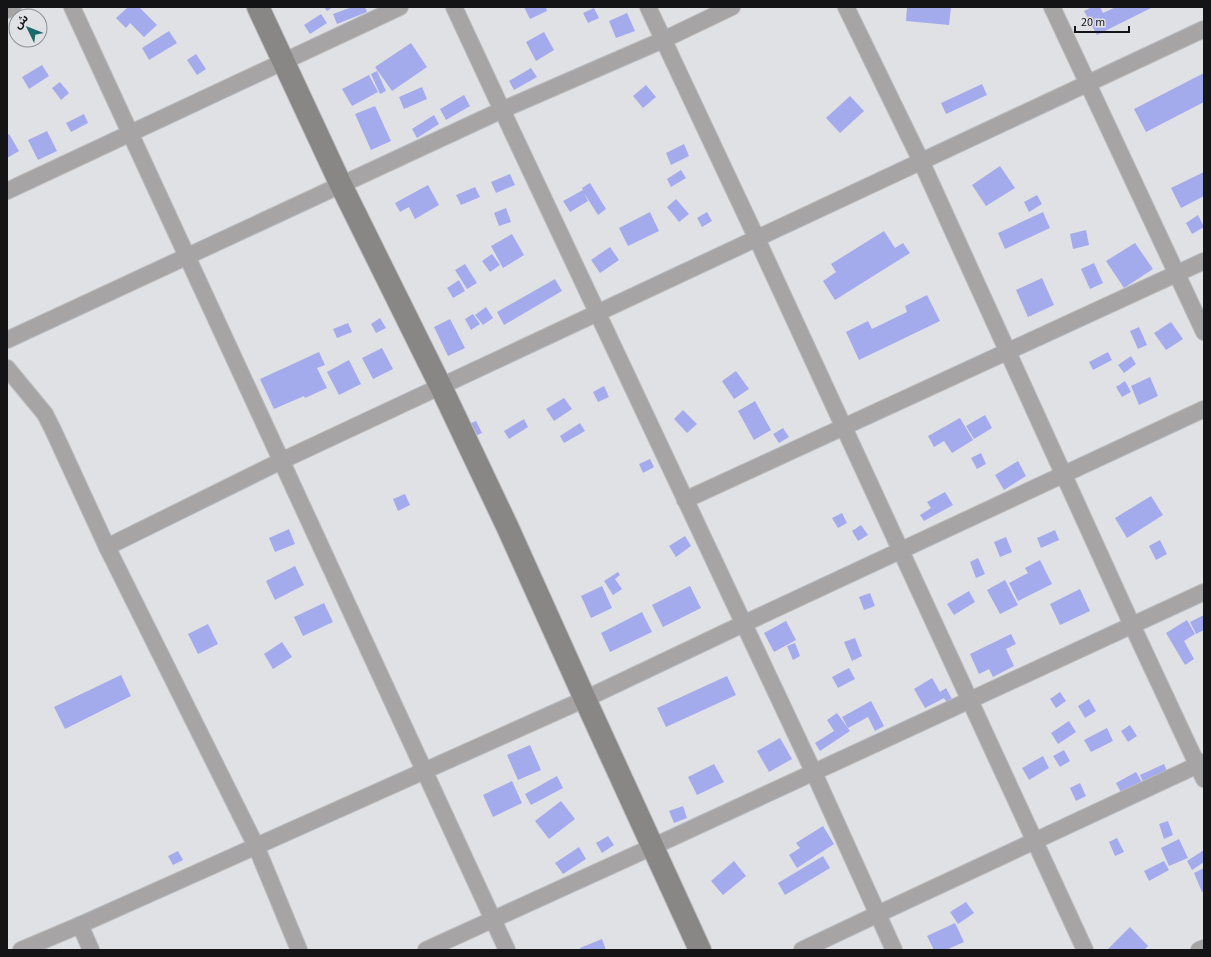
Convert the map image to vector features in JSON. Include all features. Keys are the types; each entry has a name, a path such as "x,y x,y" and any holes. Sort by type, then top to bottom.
{"main road":[{"path":"258,7 340,185 507,526 584,699 700,950"}],"street":[{"path":"7,10 13,7"},
{"path":"72,7 507,950"},
{"path":"7,191 400,7"},
{"path":"454,7 814,773 894,950"},
{"path":"648,7 757,239 1085,950"},
{"path":"7,340 502,110 663,40 732,7"},
{"path":"802,950 1035,840 1202,768 1132,625 921,161 846,7"},
{"path":"1052,7 1204,332"},
{"path":"107,547 281,462 1204,29"},
{"path":"685,500 1204,261"},
{"path":"7,368 45,414 66,456 107,547 256,846 299,950"},
{"path":"21,950 584,699 1204,409"},
{"path":"426,950 814,773 1204,592"},
{"path":"80,925 91,950"},
{"path":"1199,950 1204,948"}],"building":[{"path":"128,7 139,7 157,25 144,37 130,23 126,28 116,18"},
{"path":"324,7 333,7 327,11"},
{"path":"352,7 365,7 367,12 337,24 333,14"},
{"path":"524,7 546,7 547,11 530,19"},
{"path":"907,7 951,7 949,25 906,21"},
{"path":"1092,7 1100,7 1103,13 1116,7 1153,7 1097,35 1084,11"},
{"path":"594,8 599,18 588,23 583,13"},
{"path":"627,13 635,31 616,38 609,21"},
{"path":"321,14 327,23 310,34 304,25"},
{"path":"169,31 177,43 149,60 142,48"},
{"path":"544,32 554,50 536,61 526,42"},
{"path":"411,43 427,67 392,91 375,67"},
{"path":"196,54 206,69 197,75 187,60"},
{"path":"42,65 49,76 29,89 22,77"},
{"path":"531,68 537,77 514,90 509,81"},
{"path":"377,71 386,91 380,94 371,74"},
{"path":"1204,73 1204,102 1146,132 1134,109"},
{"path":"369,75 378,92 352,106 342,89"},
{"path":"60,82 69,93 61,100 52,88"},
{"path":"982,84 987,95 946,114 941,103"},
{"path":"646,85 656,97 643,108 633,96"},
{"path":"422,87 427,99 404,109 399,97"},
{"path":"464,95 470,106 446,120 440,109"},
{"path":"850,96 864,111 840,133 826,118"},
{"path":"375,106 391,141 371,150 355,114"},
{"path":"84,114 88,123 71,132 66,123"},
{"path":"434,115 439,124 417,138 412,129"},
{"path":"47,131 57,151 38,160 28,140"},
{"path":"9,134 19,151 7,158 7,135"},
{"path":"684,144 689,156 671,165 666,153"},
{"path":"1000,166 1015,188 986,206 972,185"},
{"path":"681,170 686,178 671,187 667,179"},
{"path":"1204,172 1204,196 1181,208 1171,188"},
{"path":"510,174 515,185 496,193 491,182"},
{"path":"590,183 606,209 598,215 584,193 588,201 570,212 563,201 583,190 582,188"},
{"path":"428,185 439,205 415,219 409,207 400,212 395,203"},
{"path":"475,187 480,197 461,205 456,195"},
{"path":"1037,195 1042,204 1029,212 1024,202"},
{"path":"676,199 689,214 679,222 667,207"},
{"path":"506,208 511,222 499,226 494,213"},
{"path":"650,212 659,231 628,246 619,228"},
{"path":"707,212 712,221 702,227 697,218"},
{"path":"1043,212 1050,228 1005,249 998,233"},
{"path":"1198,215 1204,227 1192,234 1186,223"},
{"path":"1086,230 1089,245 1073,249 1070,234"},
{"path":"884,231 895,248 903,243 910,253 835,300 823,281 836,272 831,264"},
{"path":"512,234 524,255 503,268 491,246"},
{"path":"1135,243 1153,269 1124,288 1106,261"},
{"path":"610,247 619,260 600,273 591,260"},
{"path":"492,254 500,265 490,272 482,261"},
{"path":"1094,263 1103,283 1090,289 1081,269"},
{"path":"465,264 477,283 467,289 455,270"},
{"path":"1042,278 1054,305 1028,317 1016,290"},
{"path":"555,279 562,291 504,325 497,312"},
{"path":"459,280 465,291 453,298 447,288"},
{"path":"927,295 940,321 859,360 846,332 868,321 872,329 907,312 905,306"},
{"path":"486,307 493,318 483,325 475,315"},
{"path":"473,314 480,324 471,330 465,319"},
{"path":"380,318 386,328 376,333 371,324"},
{"path":"450,319 465,348 448,356 434,327"},
{"path":"1171,322 1183,339 1166,350 1154,333"},
{"path":"348,323 352,332 337,338 333,329"},
{"path":"1139,327 1147,345 1138,349 1130,331"},
{"path":"382,348 393,369 373,379 362,358"},
{"path":"319,352 325,365 317,368 327,388 274,409 260,379"},
{"path":"1108,352 1112,360 1093,370 1089,362"},
{"path":"1131,356 1136,364 1124,373 1118,365"},
{"path":"349,360 361,384 339,395 327,372"},
{"path":"736,371 749,389 734,399 722,381"},
{"path":"1150,377 1158,396 1139,405 1131,386"},
{"path":"1125,381 1131,392 1122,397 1116,387"},
{"path":"604,386 609,397 598,402 593,392"},
{"path":"564,398 572,409 554,421 546,409"},
{"path":"755,401 771,430 754,440 738,411"},
{"path":"683,410 697,424 687,433 674,419"},
{"path":"985,415 992,428 974,439 966,426"},
{"path":"960,418 973,440 952,453 944,441 934,447 928,436"},
{"path":"524,419 528,427 509,439 504,431"},
{"path":"476,421 482,433 475,436 469,424"},
{"path":"580,423 585,431 564,443 560,436"},
{"path":"783,428 789,437 779,443 773,434"},
{"path":"981,453 986,464 977,469 971,458"},
{"path":"650,459 654,467 643,473 639,464"},
{"path":"1018,461 1026,476 1004,490 995,475"},
{"path":"945,492 953,505 924,521 920,515 931,508 927,502"},
{"path":"405,494 410,505 398,511 393,499"},
{"path":"1151,496 1163,515 1127,538 1115,518"},
{"path":"842,513 847,523 838,528 832,518"},
{"path":"861,525 868,535 858,541 852,531"},
{"path":"289,529 295,544 275,552 269,538"},
{"path":"1055,530 1059,540 1041,548 1037,538"},
{"path":"685,536 691,546 676,557 669,546"},
{"path":"1006,537 1012,552 1000,557 994,542"},
{"path":"1160,540 1167,554 1156,560 1149,546"},
{"path":"978,558 985,574 976,578 970,562"},
{"path":"1040,560 1052,584 1018,601 1009,583 1028,573 1025,568"},
{"path":"295,566 304,585 275,600 266,581"},
{"path":"618,572 620,575 615,579 622,589 613,595 604,581"},
{"path":"1005,580 1018,605 1000,614 987,590"},
{"path":"602,586 612,608 591,618 581,596"},
{"path":"690,586 701,608 663,627 652,605"},
{"path":"1080,589 1090,611 1060,625 1050,604"},
{"path":"969,591 975,602 954,615 947,604"},
{"path":"870,593 875,606 864,610 859,597"},
{"path":"324,603 333,622 303,636 294,617"},
{"path":"642,612 652,632 610,652 601,633"},
{"path":"1204,615 1204,630 1196,634 1190,622"},
{"path":"1187,620 1195,634 1184,641 1194,659 1185,665 1166,633"},
{"path":"786,621 796,640 774,652 764,633"},
{"path":"208,624 218,644 198,654 188,634"},
{"path":"1011,634 1016,644 1006,649 1014,666 993,677 989,669 979,674 970,654"},
{"path":"855,638 862,656 852,661 844,642"},
{"path":"282,642 292,657 273,669 264,654"},
{"path":"795,643 800,656 793,660 787,646"},
{"path":"849,668 855,679 838,688 832,677"},
{"path":"121,675 131,696 65,729 54,707"},
{"path":"727,676 736,695 666,727 657,708"},
{"path":"932,678 940,692 946,688 954,703 949,706 944,698 925,708 914,689"},
{"path":"1060,692 1066,701 1056,708 1050,699"},
{"path":"1089,699 1096,711 1085,718 1078,706"},
{"path":"871,701 884,726 875,731 868,717 848,728 842,717"},
{"path":"837,713 850,731 820,751 815,743 834,731 827,720"},
{"path":"1069,721 1076,732 1058,744 1051,733"},
{"path":"1130,725 1137,736 1128,742 1121,731"},
{"path":"1107,728 1113,741 1091,752 1084,740"},
{"path":"780,738 792,759 769,772 757,751"},
{"path":"530,745 541,770 518,780 507,755"},
{"path":"1064,750 1070,761 1060,767 1053,756"},
{"path":"1043,756 1049,768 1029,780 1022,768"},
{"path":"714,764 724,782 697,795 688,777"},
{"path":"1164,764 1169,776 1145,786 1140,775"},
{"path":"1136,772 1143,784 1123,796 1116,783"},
{"path":"557,776 563,788 531,805 525,794"},
{"path":"512,781 522,803 493,817 483,795"},
{"path":"1080,783 1086,796 1076,801 1070,788"},
{"path":"561,801 575,819 549,839 535,821"},
{"path":"683,806 687,818 674,823 669,811"},
{"path":"1168,821 1173,835 1164,839 1159,824"},
{"path":"823,826 834,844 797,868 789,855 800,848 796,843"},
{"path":"608,836 614,845 602,853 596,843"},
{"path":"1117,838 1124,852 1115,856 1109,842"},
{"path":"1179,839 1188,858 1169,866 1161,848"},
{"path":"579,847 586,859 563,874 555,863"},
{"path":"1204,850 1204,862 1192,870 1187,861"},
{"path":"178,851 183,860 173,865 168,856"},
{"path":"823,856 830,868 785,895 778,883"},
{"path":"734,861 746,876 723,895 711,881"},
{"path":"1164,861 1169,870 1149,881 1144,871"},
{"path":"1204,868 1204,891 1202,892 1194,873"},
{"path":"966,902 974,913 958,924 950,912"},
{"path":"955,923 964,942 946,950 934,950 927,936"},
{"path":"1130,927 1148,946 1144,950 1107,950"},
{"path":"602,939 606,950 581,950 580,948"}]}
